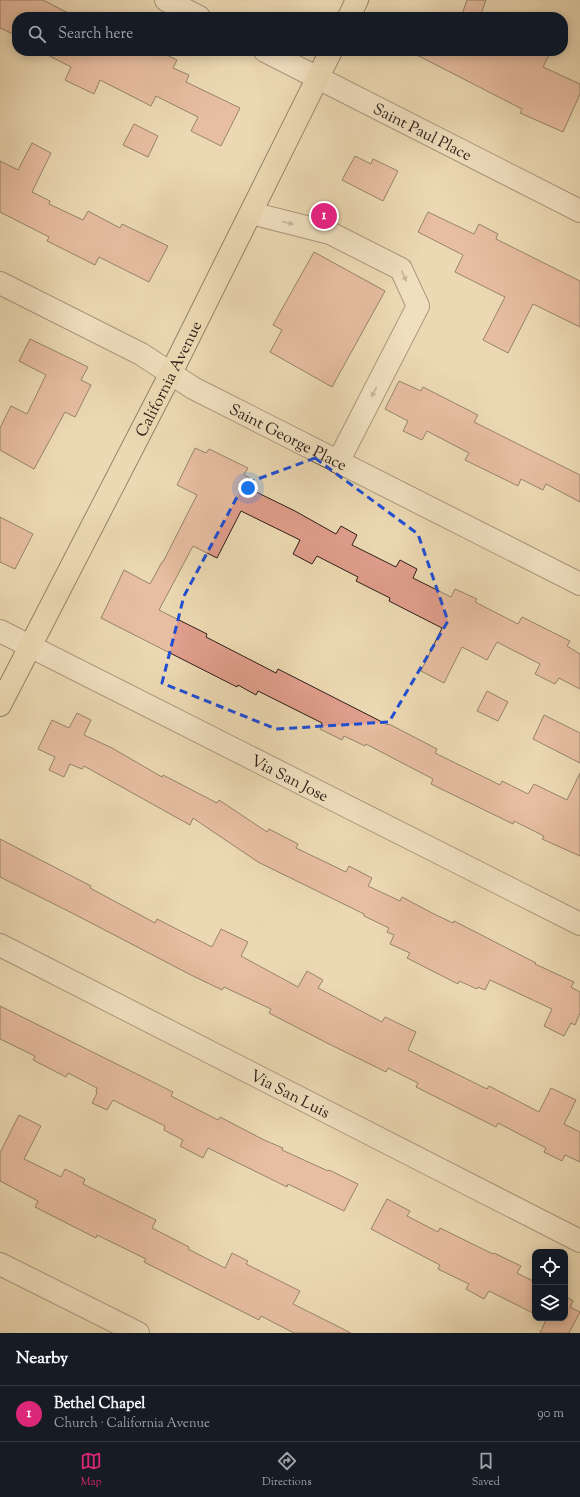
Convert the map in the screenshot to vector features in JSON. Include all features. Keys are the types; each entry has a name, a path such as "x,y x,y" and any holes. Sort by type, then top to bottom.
{"main road":[{"path":"351,12 357,0"},
{"name":"California Avenue","path":"0,705 171,373 329,56"}],"street":[{"path":"166,0 189,12"},
{"name":"Saint Paul Place","path":"275,56 580,211"},
{"path":"251,213 330,233 401,269 418,306 338,462"},
{"name":"Saint George Place","path":"0,283 141,354 193,388 580,584"},
{"name":"Via San Jose","path":"0,631 580,924"},
{"name":"Via San Luis","path":"0,945 580,1241"},
{"path":"0,1264 138,1333"}],"highlighted area":[{"path":"315,458 418,534 448,621 389,722 276,729 162,683 184,596 244,484"}],"building":[{"path":"0,0 43,0 66,12 12,12 12,34 0,28"},
{"path":"467,0 486,0 482,12 463,12"},
{"path":"50,56 169,56 177,60 173,68 189,75 186,82 240,108 221,146 191,131 198,117 156,96 151,106 100,80 94,94 65,80 71,67"},
{"path":"419,56 548,56 543,67 580,84 580,94 563,132 520,113 522,109"},
{"path":"134,124 158,136 148,157 123,145"},
{"path":"32,143 51,153 32,192 50,201 49,204 83,220 88,211 120,228 122,224 168,246 149,282 99,257 95,265 47,241 49,237 0,212 0,161 18,170"},
{"path":"355,156 371,164 373,159 398,171 383,201 342,180"},
{"path":"428,212 474,234 479,224 498,234 496,239 580,281 580,327 533,304 508,353 483,340 505,297 455,272 463,255 418,232"},
{"path":"314,252 385,291 332,387 270,352 282,330 273,325"},
{"path":"30,339 88,367 81,380 91,385 75,417 65,412 34,469 0,450 0,428 11,406 27,414 46,375 19,361"},
{"path":"399,381 421,391 423,387 478,415 474,422 580,475 580,502 546,484 543,490 521,479 518,486 465,460 469,453 427,431 422,440 403,431 408,421 385,409"},
{"path":"195,448 206,453 209,449 248,468 244,475 250,478 246,487 295,511 336,534 341,526 357,535 352,545 396,567 400,560 417,569 413,578 451,597 455,589 477,599 475,602 518,624 522,617 570,641 567,646 580,654 580,689 559,678 555,684 535,674 540,664 497,642 487,660 462,647 444,683 421,671 442,628 389,601 390,598 356,581 358,577 317,556 312,564 293,554 300,540 241,511 217,558 193,546 159,610 207,634 206,637 276,673 278,669 388,725 389,724 437,749 435,753 500,785 502,781 528,794 534,784 567,800 580,773 580,856 542,839 544,836 514,821 513,824 431,784 433,779 366,744 365,746 344,736 342,740 320,729 322,723 258,691 256,695 238,685 237,687 101,618 124,570 150,584 163,562 197,495 177,485"},
{"path":"0,517 33,534 15,569 0,562"},
{"path":"487,691 508,702 498,721 477,711"},
{"path":"77,713 91,720 84,735 112,748 162,777 163,775 217,803 219,800 267,832 269,829 298,844 296,848 346,872 349,866 372,878 368,886 400,901 402,897 453,923 454,921 536,963 535,964 574,982 571,987 580,992 580,1013 575,1025 571,1023 564,1036 544,1026 552,1009 490,980 485,990 478,987 477,989 459,981 458,984 407,958 410,953 390,944 394,935 387,932 389,928 364,916 364,914 258,862 193,818 190,825 84,766 82,769 70,764 64,777 49,770 55,757 38,749 52,720 69,728"},
{"path":"544,715 580,733 580,763 533,739"},
{"path":"0,839 91,886 90,888 155,923 157,919 212,947 221,929 248,942 241,956 298,987 307,971 323,980 318,988 382,1022 385,1017 416,1032 408,1050 487,1089 489,1086 539,1112 551,1088 576,1100 564,1124 580,1132 580,1162 565,1155 562,1161 544,1152 546,1148 498,1123 496,1127 416,1087 418,1083 388,1068 386,1072 327,1043 269,1013 271,1009 224,987 222,990 189,974 0,877"},
{"path":"0,1006 173,1092 171,1096 218,1120 220,1117 264,1140 283,1148 282,1150 358,1184 344,1211 288,1184 287,1187 208,1148 203,1158 180,1146 183,1140 164,1130 165,1126 113,1100 107,1110 92,1103 97,1093 97,1088 68,1073 66,1077 33,1060 35,1056 0,1039"},
{"path":"19,1115 41,1126 24,1159 61,1177 65,1169 85,1179 83,1184 156,1220 152,1228 225,1268 232,1253 248,1261 246,1264 300,1291 293,1304 351,1333 294,1333 261,1316 259,1320 144,1262 146,1259 97,1235 96,1238 35,1207 38,1201 0,1181 0,1153"},
{"path":"387,1199 410,1211 407,1216 438,1232 440,1228 521,1266 517,1273 532,1280 532,1312 489,1291 484,1299 466,1289 469,1284 438,1269 440,1265 371,1229"},
{"path":"568,1298 573,1301 570,1307 580,1312 569,1333 540,1333 546,1321 568,1321"}],"place":[{"name":"Bethel Chapel","path":"324,216"}]}
